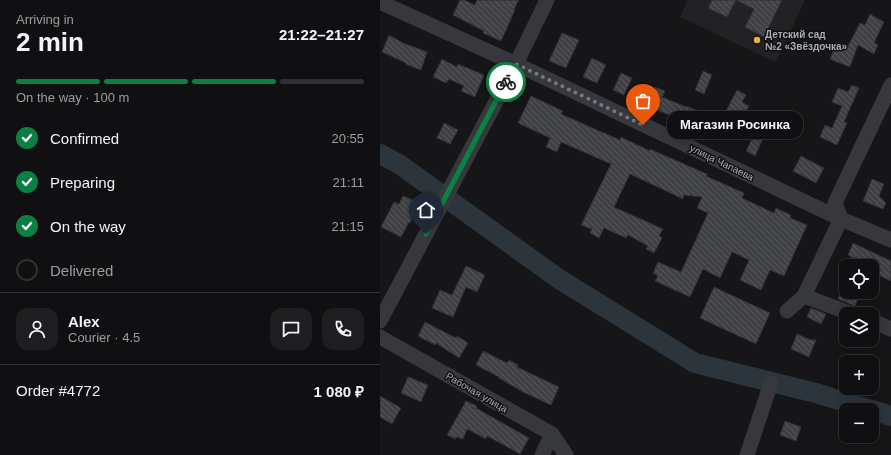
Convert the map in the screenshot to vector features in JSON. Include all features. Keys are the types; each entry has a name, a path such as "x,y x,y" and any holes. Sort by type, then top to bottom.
{"street":[{"path":"380,321 516,64 547,0"},
{"name":"улица Чапаева","path":"380,2 516,64 841,219 891,240"},
{"path":"786,310 804,296 841,219 835,203 891,85"},
{"path":"804,296 839,309"},
{"path":"879,324 891,329"},
{"name":"Рабочая улица","path":"380,337 552,434 566,455"},
{"path":"747,455 771,383"},
{"path":"542,455 552,434"}],"shaded area":[{"name":"Детский сад №2 «Звёздочка»","path":"688,0 805,0 776,62 680,17"}],"building":[{"path":"460,0 464,0 475,5 477,0 519,0 501,41 483,33 484,31 453,15"},
{"path":"712,0 736,0 727,17 708,8"},
{"path":"736,0 782,0 764,37 745,27 754,9"},
{"path":"870,14 884,22 874,43 878,45 874,54 858,45 850,67 830,59 837,42 848,46 860,23 865,25"},
{"path":"562,33 579,40 566,68 549,61"},
{"path":"389,35 403,43 427,52 421,70 405,64 406,63 382,52"},
{"path":"592,58 606,65 597,83 583,77"},
{"path":"442,59 457,67 458,64 484,75 475,97 461,91 464,86 449,79 446,83 433,77"},
{"path":"703,71 712,75 704,94 695,90"},
{"path":"621,73 632,78 624,95 613,90"},
{"path":"852,85 859,88 844,122 847,123 837,145 820,137 825,125 832,128 842,106 832,102 838,88 848,92"},
{"path":"655,87 665,91 662,97 701,112 694,128 680,122 681,120 645,105"},
{"path":"737,90 746,95 742,102 749,106 742,119 726,111"},
{"path":"531,96 563,111 561,114 620,140 621,137 650,151 650,149 707,174 706,176 744,193 742,198 774,213 776,208 791,215 790,218 807,225 784,276 770,270 761,290 740,280 749,260 732,252 720,278 703,269 690,297 655,281 658,276 653,273 658,262 681,272 708,213 697,208 702,197 684,195 683,199 630,174 614,207 663,229 659,236 662,238 654,253 646,249 648,246 628,235 626,238 604,228 599,238 590,233 592,229 581,225 611,164 561,142 557,152 546,147 550,138 518,123"},
{"path":"761,120 769,125 755,156 746,151"},
{"path":"444,123 458,130 450,144 437,138"},
{"path":"801,156 824,168 816,183 793,171"},
{"path":"872,179 884,184 879,196 886,203 883,209 863,201"},
{"path":"403,196 419,202 410,223 409,222 401,237 381,227 394,202 399,204"},
{"path":"853,243 891,261 891,281 879,275 879,259 856,259 848,255"},
{"path":"466,266 485,275 477,292 466,287 453,317 432,308 440,290 452,295"},
{"path":"714,287 770,313 756,344 700,318"},
{"path":"839,297 839,299 858,299 855,306 838,299"},
{"path":"811,308 826,314 821,324 807,317"},
{"path":"425,322 456,338 457,336 468,343 459,358 436,343 435,345 418,336"},
{"path":"797,334 811,340 816,340 809,357 791,349"},
{"path":"483,351 507,363 509,360 518,365 517,367 559,387 551,405 523,392 476,365"},
{"path":"408,377 428,385 421,402 401,393"},
{"path":"380,396 401,408 392,424 380,417"},
{"path":"466,401 477,406 476,408 529,438 520,454 487,436 486,439 467,429 463,439 456,437 455,439 447,435"},
{"path":"785,421 801,427 796,441 780,435"}],"waterway":[{"path":"380,154 399,164 559,279 695,363 816,393 848,403"},
{"path":"879,412 891,416"}],"way so far":[{"path":"506,82 516,64 643,125"}],"place":[{"name":"Детский сад №2 «Звёздочка»","path":"757,40"},
{"name":"Магазин Росинка","path":"643,125"}],"route":[{"path":"426,234 506,82"}]}
